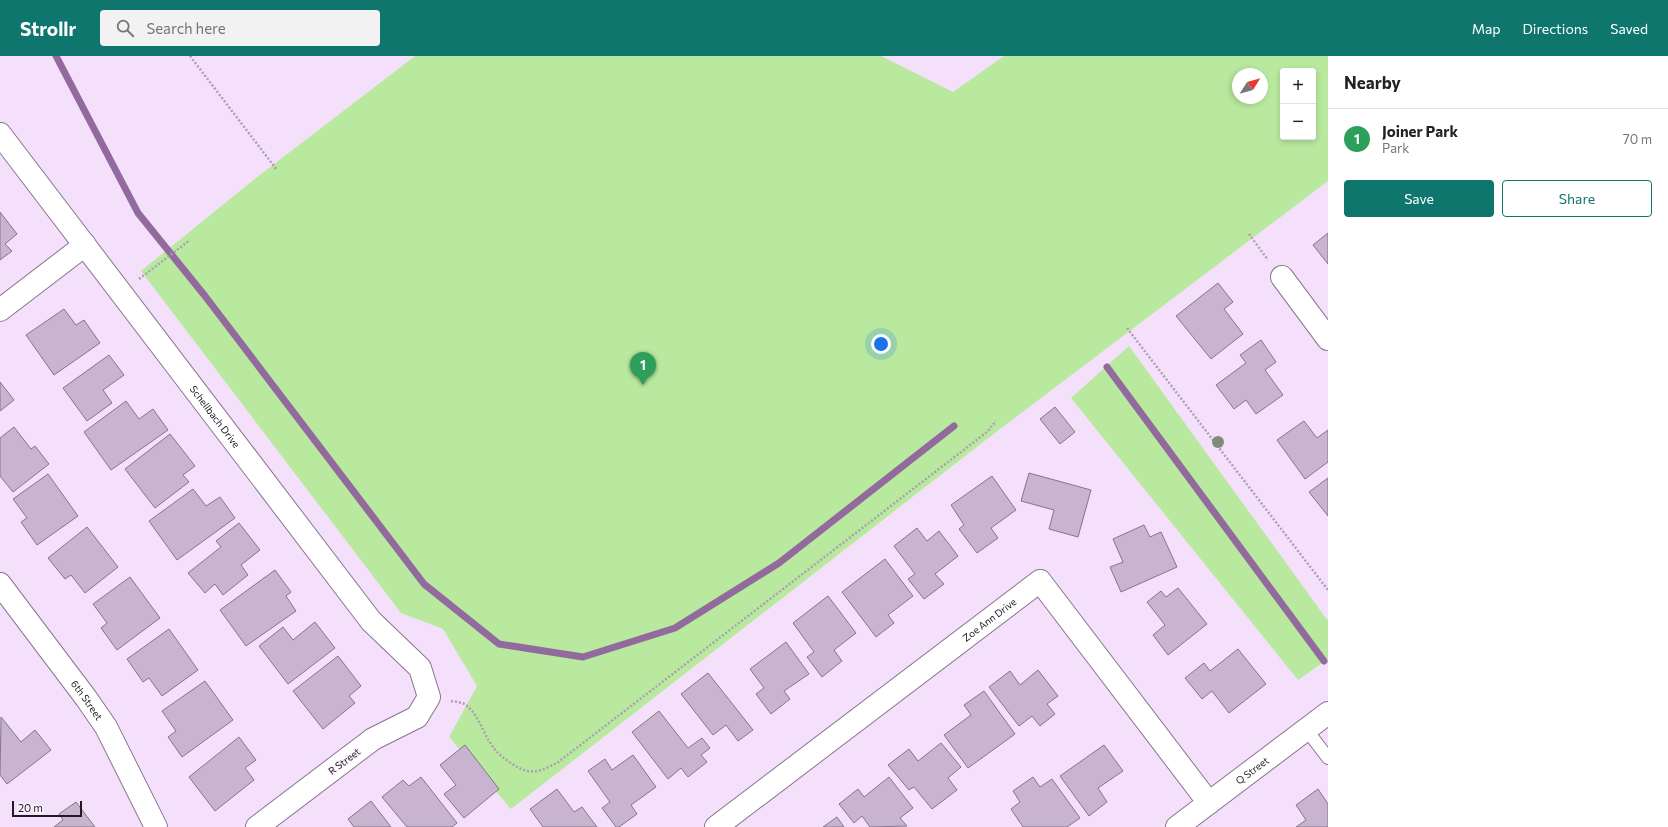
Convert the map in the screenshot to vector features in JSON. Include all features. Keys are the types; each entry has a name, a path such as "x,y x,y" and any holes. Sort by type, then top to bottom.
{"street":[{"name":"Schellbach Drive","path":"0,134 371,621 420,668 429,697"},
{"path":"0,310 85,245"},
{"path":"1282,278 1328,339"},
{"name":"Zoe Ann Drive","path":"716,827 1040,581 1209,803"},
{"name":"6th Street","path":"0,584 86,698 106,727 156,827"},
{"name":"R Street","path":"257,827 373,739 417,717 429,697"},
{"name":"Q Street","path":"1177,827 1328,713"}],"lane":[{"path":"1306,729 1328,758"}],"path":[{"path":"190,56 277,170"},
{"path":"1249,234 1282,278"},
{"path":"152,269 190,240"},
{"path":"1127,328 1328,590"},
{"path":"429,697 463,703 468,706 482,726 493,747 509,762 528,771 543,770 557,763 987,432 996,421"}],"green space":[{"path":"415,56 881,56 953,92 1004,56 1328,56 1328,181 987,439 511,809 449,737 477,686 443,629 401,613 141,271 256,178"},
{"path":"1129,346 1328,621 1328,659 1298,680 1071,398"}],"building":[{"path":"0,212 17,234 5,244 12,251 0,260"},
{"path":"1328,233 1328,264 1313,245"},
{"path":"1218,283 1233,302 1224,309 1243,334 1211,359 1176,316"},
{"path":"64,309 76,325 84,320 100,343 54,375 26,335"},
{"path":"1261,340 1276,362 1265,370 1283,395 1256,414 1246,400 1234,409 1216,385 1246,363 1240,355"},
{"path":"109,355 124,375 103,390 112,403 87,421 63,388"},
{"path":"0,382 14,400 0,411"},
{"path":"126,401 139,419 153,409 168,430 111,470 84,432"},
{"path":"1055,407 1075,432 1060,444 1040,419"},
{"path":"1304,421 1317,438 1328,430 1328,462 1305,479 1277,440"},
{"path":"14,427 31,449 35,446 49,464 13,492 0,476 0,438"},
{"path":"170,434 195,466 183,475 189,482 155,508 125,469"},
{"path":"1029,473 1091,490 1078,537 1049,529 1054,510 1021,501"},
{"path":"48,474 78,516 37,545 21,522 27,518 13,499"},
{"path":"992,476 1016,510 991,528 998,538 977,553 959,529 964,525 951,505"},
{"path":"1328,478 1328,516 1309,492"},
{"path":"193,489 206,506 220,497 235,518 177,560 149,521"},
{"path":"239,523 260,550 241,565 248,575 223,595 215,584 205,593 188,573 221,547 216,541"},
{"path":"1144,525 1150,537 1161,532 1177,567 1121,592 1110,567 1123,562 1113,539"},
{"path":"87,527 118,567 85,593 71,575 65,579 48,558"},
{"path":"917,528 927,541 939,531 958,556 935,574 944,584 924,599 908,579 915,574 894,546"},
{"path":"885,559 913,596 888,615 894,623 876,637 842,592"},
{"path":"275,570 291,592 286,596 296,611 246,646 220,610"},
{"path":"130,577 160,618 117,650 101,628 107,623 93,604"},
{"path":"1178,588 1207,624 1168,655 1153,635 1165,625 1147,602 1161,591 1166,597"},
{"path":"828,596 856,633 834,650 842,661 822,677 807,657 814,652 793,623"},
{"path":"315,622 335,648 288,684 259,646 283,627 293,640"},
{"path":"169,629 198,670 162,696 149,678 143,682 127,659"},
{"path":"786,642 809,674 784,691 790,699 771,714 756,694 764,688 750,669"},
{"path":"1238,649 1266,684 1229,713 1212,691 1202,699 1185,678 1204,663 1210,671"},
{"path":"338,656 361,686 349,696 355,703 323,729 293,691"},
{"path":"1038,670 1058,696 1047,704 1055,714 1040,726 1032,716 1019,726 989,687 1010,671 1020,685"},
{"path":"708,673 753,730 738,741 726,725 713,735 681,694"},
{"path":"205,681 233,720 182,757 168,737 176,731 162,711"},
{"path":"984,691 1015,734 968,768 944,735 971,715 964,705"},
{"path":"659,711 688,748 702,738 710,748 701,755 707,762 688,777 681,768 668,779 632,732"},
{"path":"1,717 21,742 35,730 51,750 7,784 0,775"},
{"path":"239,737 256,760 245,768 254,780 215,811 189,777"},
{"path":"941,743 961,767 948,778 957,790 932,809 914,787 909,790 888,765 909,749 918,761"},
{"path":"465,745 499,789 464,818 444,794 456,785 440,765"},
{"path":"1104,745 1123,771 1098,788 1107,802 1089,816 1060,776"},
{"path":"633,755 656,787 631,805 637,814 619,827 616,827 602,808 610,802 588,771 605,759 612,770"},
{"path":"421,777 457,823 452,827 407,827 382,797 403,780 409,786"},
{"path":"889,777 913,808 900,818 907,826 870,827 862,816 854,823 839,804 858,789 864,797"},
{"path":"1033,777 1040,787 1052,779 1080,818 1067,827 1023,827 1011,809 1020,802 1013,791"},
{"path":"557,789 574,812 582,807 597,827 543,827 530,809"},
{"path":"1318,789 1328,804 1328,827 1296,827 1306,820 1296,805"},
{"path":"371,801 391,827 354,827 348,819"},
{"path":"76,802 95,827 54,827 63,820 59,814"},
{"path":"837,817 844,827 823,827"}],"waterway":[{"path":"56,56 138,213 205,296 424,584 499,644 583,657 675,628 779,563 954,426"},
{"path":"1107,367 1324,661"}],"place":[{"name":"Joiner Park","path":"643,385"}]}
